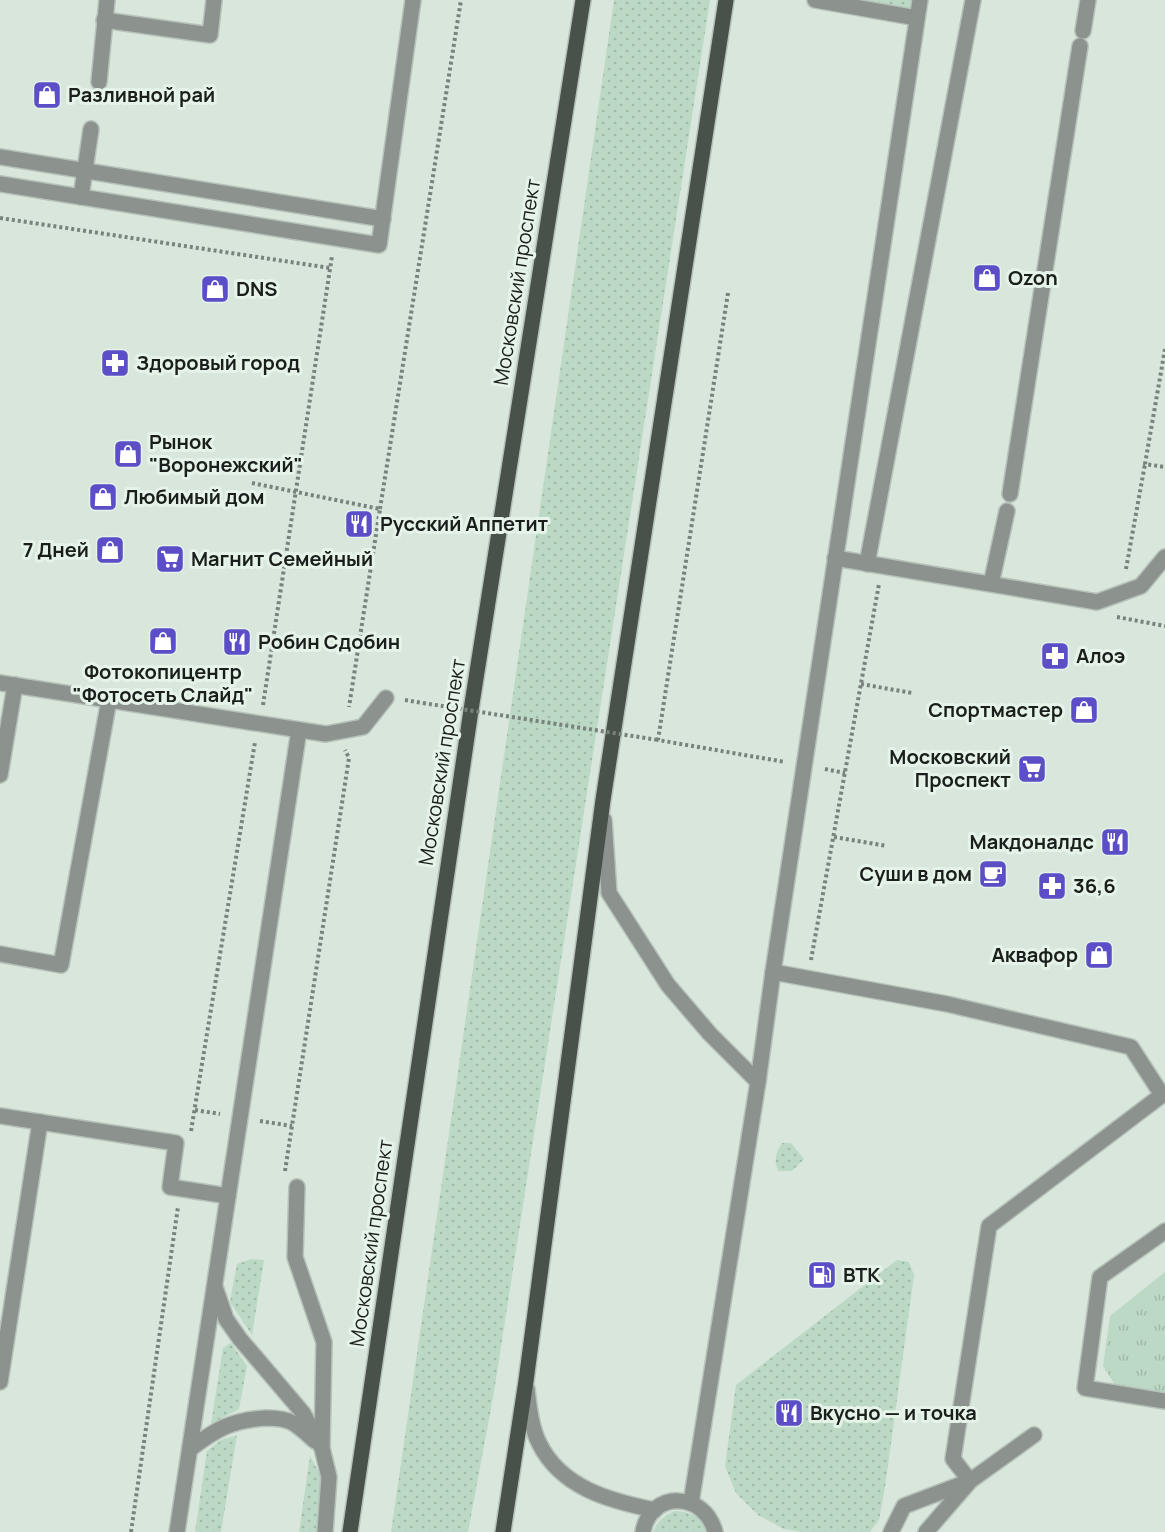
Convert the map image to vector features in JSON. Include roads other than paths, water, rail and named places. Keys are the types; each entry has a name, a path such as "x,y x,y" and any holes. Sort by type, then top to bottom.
{"main road":[{"name":"Московский проспект","path":"350,1532 471,710 583,0"},
{"path":"503,1532 526,1382 603,800 726,0"}],"street":[{"path":"99,82 107,0"},
{"path":"104,20 210,35 214,0"},
{"path":"0,184 379,245 413,0"},
{"path":"815,0 917,18"},
{"path":"691,1503 758,1082 920,0"},
{"path":"875,565 973,0"},
{"path":"1083,30 1088,0"},
{"path":"1010,494 1080,46"},
{"path":"81,197 91,129"},
{"path":"0,156 383,219"},
{"path":"990,584 1007,511"},
{"path":"835,558 1097,602 1141,586 1165,557"},
{"path":"0,775 7,684 326,734 363,727 386,698"},
{"path":"0,954 61,965 109,700"},
{"path":"177,1532 299,730"},
{"path":"603,800 609,893 669,985 710,1034 758,1082"},
{"path":"773,972 947,1004 1131,1047 1163,1095 989,1226 953,1459 970,1481"},
{"path":"0,1116 176,1143 170,1187 228,1196"},
{"path":"0,1382 40,1122"},
{"path":"297,1187 295,1257 324,1342 322,1448 329,1477 325,1532"},
{"path":"1076,1401 1085,1388 1100,1277 1165,1231"},
{"path":"214,1286 226,1319 240,1339 303,1413 322,1448"},
{"path":"526,1382 530,1412 538,1442 561,1474 604,1497 654,1510"},
{"path":"1085,1388 1165,1401"},
{"path":"189,1449 213,1431 228,1424 246,1419 272,1418 291,1422 322,1448"},
{"path":"926,1532 970,1481 1034,1435"},
{"path":"891,1532 904,1506 970,1481"},
{"path":"643,1532 654,1510 670,1502 681,1501 691,1503 708,1516 715,1532"}],"place":[{"name":"Разливной рай","path":"47,95"},
{"name":"Ozon","path":"987,278"},
{"name":"DNS","path":"215,289"},
{"name":"Здоровый город","path":"115,363"},
{"name":"Рынок \"Воронежский\"","path":"128,454"},
{"name":"Любимый дом","path":"103,497"},
{"name":"Русский Аппетит","path":"359,524"},
{"name":"7 Дней","path":"110,550"},
{"name":"Магнит Семейный","path":"170,559"},
{"name":"Фотокопицентр \"Фотосеть Слайд\"","path":"163,641"},
{"name":"Робин Сдобин","path":"237,642"},
{"name":"Алоэ","path":"1055,656"},
{"name":"Спортмастер","path":"1084,710"},
{"name":"Московский Проспект","path":"1032,769"},
{"name":"Макдоналдс","path":"1115,842"},
{"name":"Суши в дом","path":"993,874"},
{"name":"36,6","path":"1052,886"},
{"name":"Аквафор","path":"1099,955"},
{"name":"ВТК","path":"822,1275"},
{"name":"Вкусно — и точка","path":"789,1413"}]}
